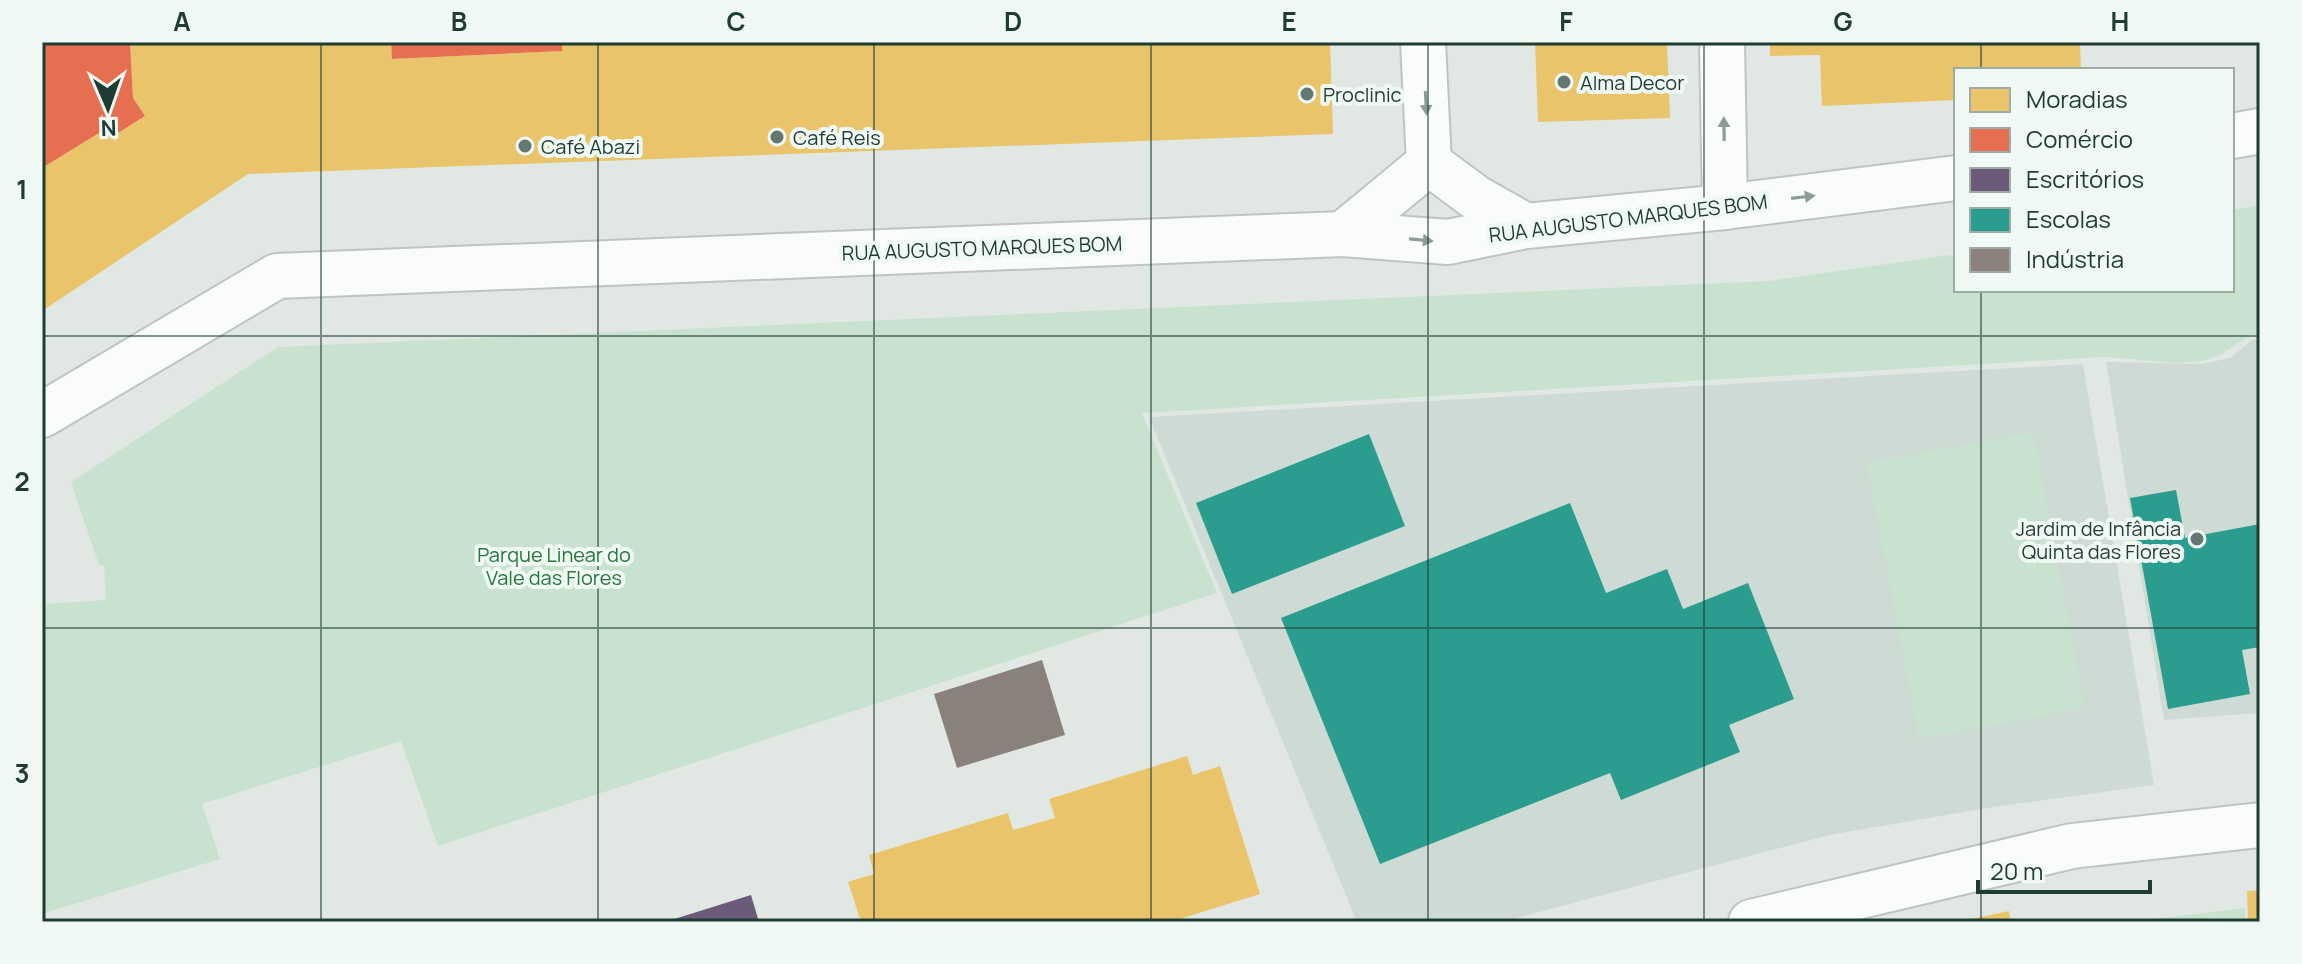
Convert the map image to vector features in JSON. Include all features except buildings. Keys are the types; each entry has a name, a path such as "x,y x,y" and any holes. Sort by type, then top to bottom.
{"street":[{"path":"1423,42 1429,163"},
{"path":"1722,42 1725,207"},
{"path":"2234,136 2260,131"},
{"path":"1429,163 1475,197 1526,226"},
{"path":"1343,234 1429,163"},
{"name":"RUA AUGUSTO MARQUES BOM","path":"42,415 277,276 1343,234 1448,242 1526,226 1725,207 1954,178"},
{"path":"1751,922 2072,846 2260,825"}],"shaded area":[{"name":"Jardim de Infância Quinta das Flores","path":"2260,339 2260,713 2164,720 2106,362 2202,364 2230,358 2252,340"},
{"path":"2083,364 2154,785 1993,807 1829,835 1501,922 1357,922 1149,417"}],"green space":[{"name":"Parque Linear do Vale das Flores","path":"2260,205 2260,334 2205,360 2168,362 2104,357 1142,413 1217,593 438,846 401,741 202,804 220,859 42,914 42,604 106,600 104,566 99,565 71,482 278,347 1769,281 1954,254 1954,292 2234,292 2234,210"},
{"path":"2033,432 2085,708 1919,739 1867,463"},
{"path":"2245,908 2245,922 2145,922 2145,920"}],"place":[{"name":"Alma Decor","path":"1564,82"},
{"name":"Proclinic","path":"1307,94"},
{"name":"Café Reis","path":"777,137"},
{"name":"Café Abazi","path":"525,146"},
{"name":"Jardim de Infância Quinta das Flores","path":"2197,539"}]}
